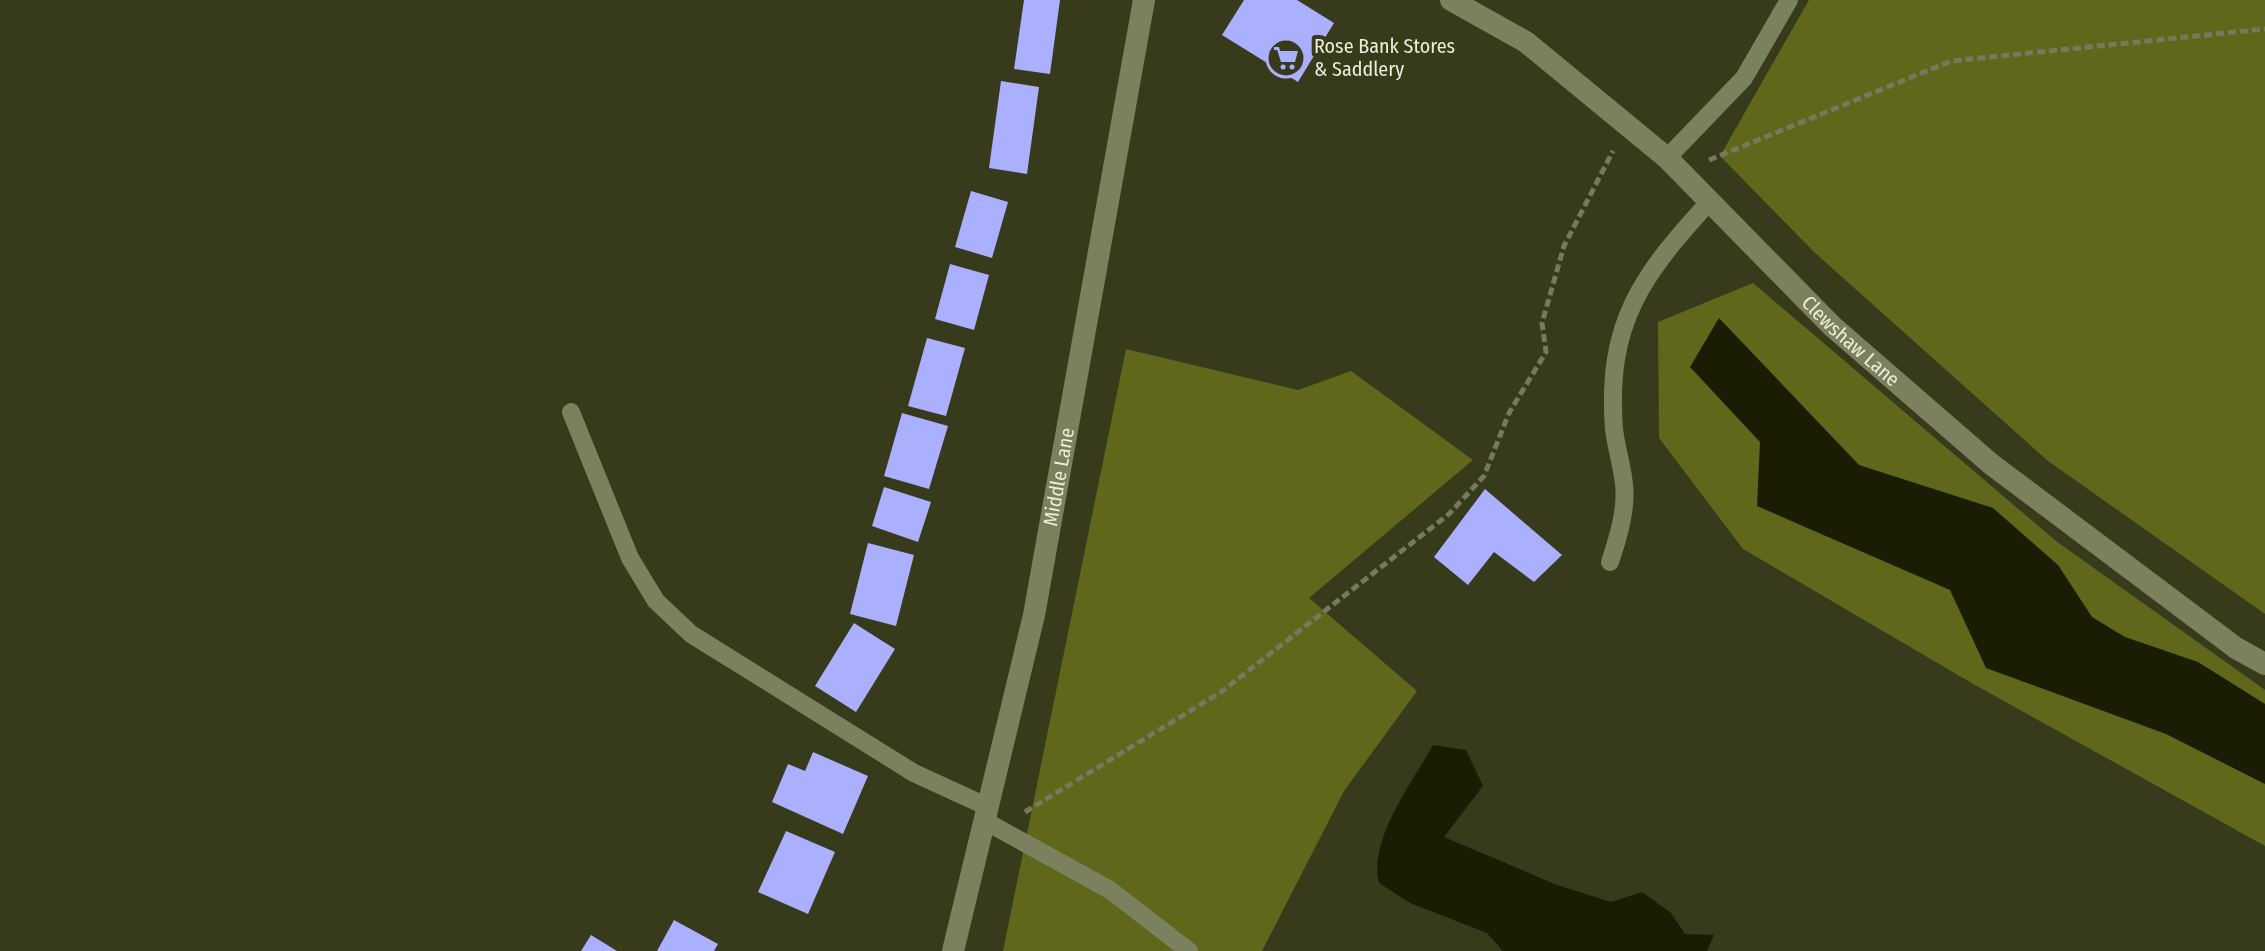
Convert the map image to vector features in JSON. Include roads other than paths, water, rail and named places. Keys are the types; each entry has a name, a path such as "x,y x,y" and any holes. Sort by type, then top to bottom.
{"street":[{"name":"Middle Lane","path":"953,951 1034,615 1144,0"},
{"name":"Clewshaw Lane","path":"1451,0 1526,42 1675,164 1832,326 1991,464 2224,639 2265,664"}],"lane":[{"path":"1675,164 1744,78 1789,0"},
{"path":"1610,562 1618,536 1625,486 1615,433 1612,379 1623,322 1643,281 1711,200"},
{"path":"571,412 630,558 656,601 691,634 1110,890 1187,950"}],"place":[{"name":"Rose Bank Stores & Saddlery","path":"1286,58"}]}
